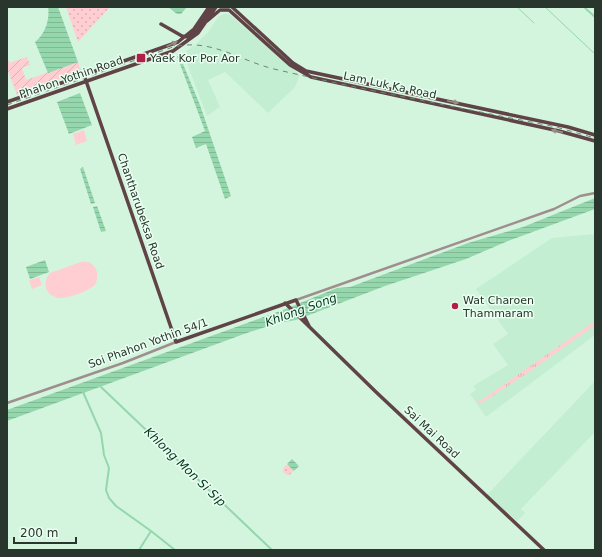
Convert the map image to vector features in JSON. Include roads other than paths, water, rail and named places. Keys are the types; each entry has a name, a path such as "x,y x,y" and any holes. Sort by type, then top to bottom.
{"main road":[{"name":"Phahon Yothin Road","path":"7,102 178,42 194,29 209,7"},
{"path":"161,24 182,36 188,37 197,31 213,7"},
{"name":"Phahon Yothin Road","path":"7,108 177,48 193,38 216,7"},
{"name":"Lam Luk Ka Road","path":"232,7 293,63 304,70 574,128 595,135"},
{"name":"Lam Luk Ka Road","path":"207,21 224,8 232,12 290,65 305,75 565,132 595,141"},
{"name":"Chantharubeksa Road","path":"89,74 89,86 176,342"},
{"name":"Chantharubeksa Road","path":"84,75 88,80"},
{"path":"411,98 412,93"},
{"name":"Soi Phahon Yothin 54/1","path":"176,342 297,301"},
{"name":"Sai Mai Road","path":"297,301 303,319"},
{"name":"Sai Mai Road","path":"286,305 303,319 363,380 544,550"}],"street":[{"path":"297,301 554,209 580,196 595,193"},
{"name":"Soi Phahon Yothin 54/1","path":"7,403 123,363 176,342"}],"water":[{"path":"48,7 58,7 78,62 48,73 35,42 42,35 46,26"},
{"path":"168,7 187,7 181,14 177,14"},
{"path":"177,56 179,56 181,64 183,64 200,105 231,196 225,199 206,144 196,148 192,137 205,131"},
{"path":"80,93 92,125 69,134 57,102"},
{"path":"83,167 95,203 91,204 80,169"},
{"name":"Khlong Song","path":"595,198 595,209 508,241 466,259 385,286 296,320 278,323 244,334 7,421 7,410 283,310 337,288 350,287 468,243 523,227"},
{"path":"97,206 106,231 101,232 93,207"},
{"path":"45,260 49,272 30,279 26,267"},
{"path":"292,459 299,466 294,471 287,464"}],"waterway":[{"path":"517,7 534,23"},
{"path":"545,7 595,54"},
{"path":"584,7 595,17"},
{"name":"Khlong Mon Si Sip","path":"101,387 272,550"},
{"path":"83,392 101,433 104,455 109,468 106,490 109,498 116,506 151,531 139,550"},
{"path":"151,531 175,550"}],"railway":[{"path":"7,105 173,47 200,45 224,51 274,69 556,127 595,138"}],"place":[{"name":"Yaek Kor Por Aor","path":"141,58"},
{"name":"Wat Charoen Thammaram","path":"455,306"}]}
